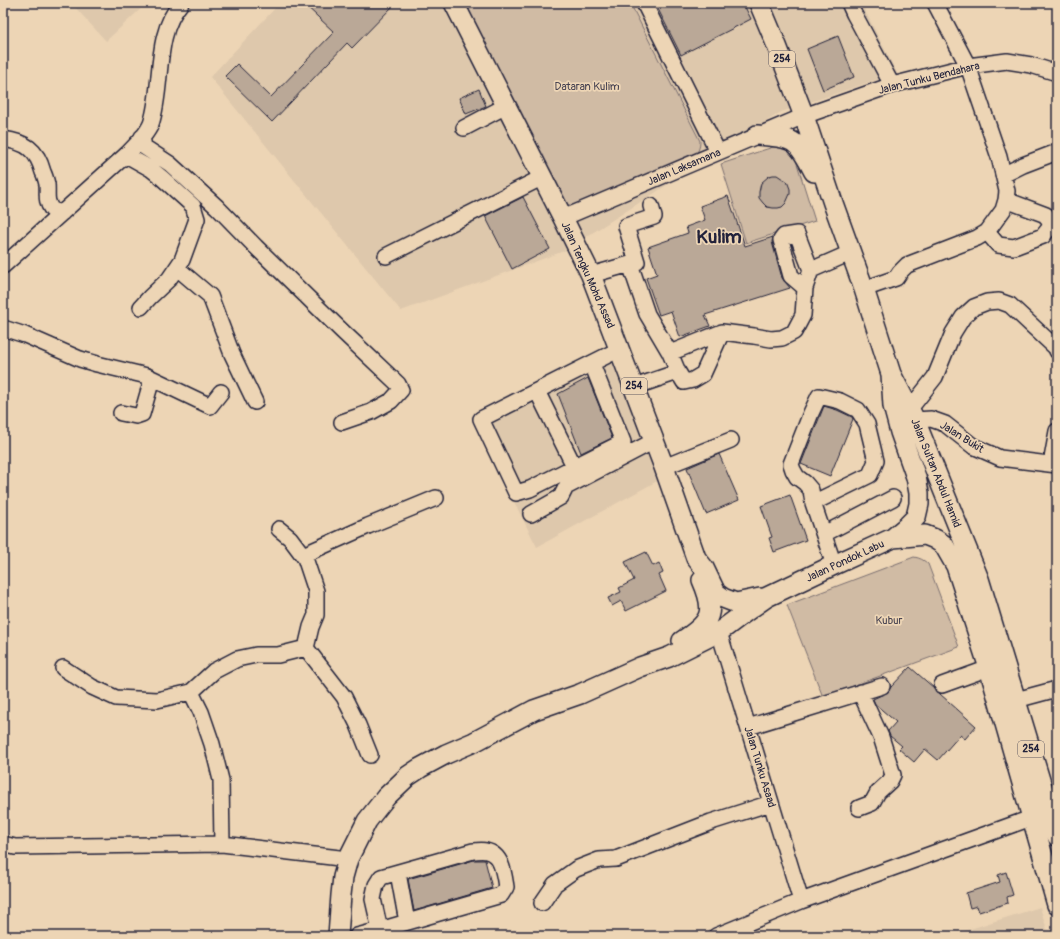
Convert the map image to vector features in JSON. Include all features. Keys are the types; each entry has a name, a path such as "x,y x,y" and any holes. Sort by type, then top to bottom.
{"main road":[{"name":"Jalan Tengku Mohd Assad","path":"454,3 543,177 591,275 664,467 696,558 697,569 710,603 708,617 703,625 683,641 640,667"},
{"name":"254","path":"759,3 804,116"},
{"name":"Jalan Sultan Abdul Hamid","path":"804,116 850,253 864,289 891,374 912,415 979,579 1031,818 1057,905"},
{"path":"757,135 784,138 791,140 797,145 833,203"},
{"name":"Jalan Pondok Labu","path":"640,667 669,657 719,632 767,597 893,538 916,517 919,504 919,493 916,477 900,432 893,406 891,374"},
{"name":"Jalan Sultan Abdul Hamid","path":"893,538 925,535 944,545 956,566 997,666 1016,700 1057,836"},
{"name":"Jalan Tengku Mohd Assad","path":"696,558 704,568 716,592 722,598 736,603 767,597"},
{"path":"338,936 343,877 348,859 366,821 395,788 408,776 446,754 474,742 534,710 580,694 640,667"}],"street":[{"path":"3,266 126,155 141,139 150,126 155,105 164,38 174,11 181,3"},
{"path":"644,3 718,152"},
{"path":"849,3 892,85"},
{"path":"864,289 896,278 907,265 977,238 987,232 1005,205 1007,191 1003,175 968,66 936,3"},
{"name":"Jalan Tunku Bendahara","path":"804,116 892,85 968,66 1007,61 1031,65 1057,73"},
{"path":"464,128 506,106"},
{"name":"Jalan Laksamana","path":"563,218 804,116"},
{"path":"3,139 23,144 33,150 42,166 47,183 46,197 48,205 52,210 62,213"},
{"path":"141,139 144,147 170,164 217,207 256,248 398,384 401,390 394,398 370,412 342,422"},
{"path":"1003,175 1057,152"},
{"path":"126,155 161,177 193,206 197,218 182,260 177,268 141,307"},
{"path":"386,256 543,177"},
{"path":"987,232 998,245 1014,247 1043,236 1051,226 1046,215 1005,205"},
{"path":"591,275 637,262 626,226 654,217 651,206"},
{"path":"670,353 722,332 771,338 782,338 794,332 803,315 805,288 811,270 797,234 784,236 781,240 791,276 805,288"},
{"path":"811,270 850,253"},
{"path":"630,264 647,314 670,353 684,382 693,380 703,374 722,332"},
{"path":"177,268 210,296 232,354 255,402"},
{"path":"912,415 935,377 953,333 963,317 974,307 987,302 999,301 1010,305 1056,348 1057,351"},
{"path":"3,328 25,335 80,359 147,376 210,406 221,392"},
{"path":"592,364 623,442 530,489 516,493 481,419 620,349"},
{"path":"634,387 678,372"},
{"path":"121,413 136,416 142,414 152,379"},
{"path":"537,391 574,466"},
{"path":"813,503 870,475 876,461 867,424 858,410 840,401 819,396 791,464 798,477 811,490 813,503 834,565"},
{"name":"Jalan Bukit","path":"912,415 931,418 945,424 973,446 1000,458 1054,465"},
{"path":"1054,465 1057,431"},
{"path":"664,467 731,440"},
{"path":"531,514 561,497 566,486 654,441"},
{"path":"303,555 436,498"},
{"path":"824,534 893,498"},
{"path":"279,529 290,538 305,558 316,591 316,615 311,627 306,648"},
{"name":"Jalan Tunku Asaad","path":"719,632 801,902"},
{"path":"63,668 92,687 116,698 157,700 191,692 214,671 237,659 256,655 278,655 306,648"},
{"path":"306,648 344,697 358,725 370,755"},
{"path":"942,685 997,666"},
{"path":"748,727 882,686"},
{"path":"1016,700 1057,689"},
{"path":"191,692 201,712 212,744 221,780 222,844"},
{"path":"859,808 872,803 878,792 890,781 893,775 881,737 860,692"},
{"path":"542,903 555,884 576,869 599,860 616,859 711,822 771,803"},
{"path":"716,936 801,902 1031,818"},
{"path":"3,844 15,847 222,844 348,859"},
{"path":"357,936 380,930 501,895 506,887 504,873 498,858 487,851 473,851 381,877 376,885 372,899 380,930"},
{"path":"398,872 407,922"}],"shaded area":[{"path":"71,3 147,3 106,41"},
{"path":"280,3 861,3 897,73 781,112 564,251 401,311 210,77"},
{"path":"607,348 659,480 537,547 471,417"},
{"path":"1040,907 1049,936 948,936"}],"green space":[{"name":"Dataran Kulim","path":"480,3 630,3 700,141 696,154 693,158 578,205 568,205 560,200 468,11"},
{"path":"773,147 784,147 794,154 815,221 746,243 721,164"},
{"name":"Kubur","path":"914,557 922,559 928,564 959,647 823,697 787,605"}],"building":[{"path":"303,3 396,3 352,48 347,43 272,122 225,76 237,64 271,97 334,32"},
{"path":"655,3 743,3 751,19 681,55"},
{"path":"838,36 854,77 823,90 807,49"},
{"path":"479,89 486,106 466,114 459,98"},
{"path":"777,175 787,181 790,189 790,194 786,203 782,207 778,208 767,207 759,198 761,183 769,176"},
{"path":"728,196 745,246 773,237 772,242 782,278 790,288 705,315 710,326 680,337 671,311 659,315 646,278 657,274 648,247 688,233 686,227 705,220 700,206"},
{"path":"523,197 550,249 512,269 485,216"},
{"path":"588,378 612,438 581,453 558,394"},
{"path":"824,406 837,410 852,417 853,419 830,476 801,464"},
{"path":"719,454 739,500 706,514 687,468"},
{"path":"790,495 806,540 774,552 769,538 772,537 761,506"},
{"path":"646,552 653,566 659,563 663,573 659,575 666,591 626,611 621,601 612,606 608,598 621,592 619,588 634,580 625,562"},
{"path":"910,667 934,688 936,692 976,726 965,739 960,735 938,760 925,749 914,762 899,749 902,746 890,736 888,731 896,722 875,704 873,699 888,692"},
{"path":"474,860 485,860 492,888 414,911 408,879"},
{"path":"1006,872 1013,895 1007,897 1008,903 979,912 977,906 970,908 966,893 1000,882 998,875"}],"district":[{"name":"Kulim","path":"719,237"}]}
